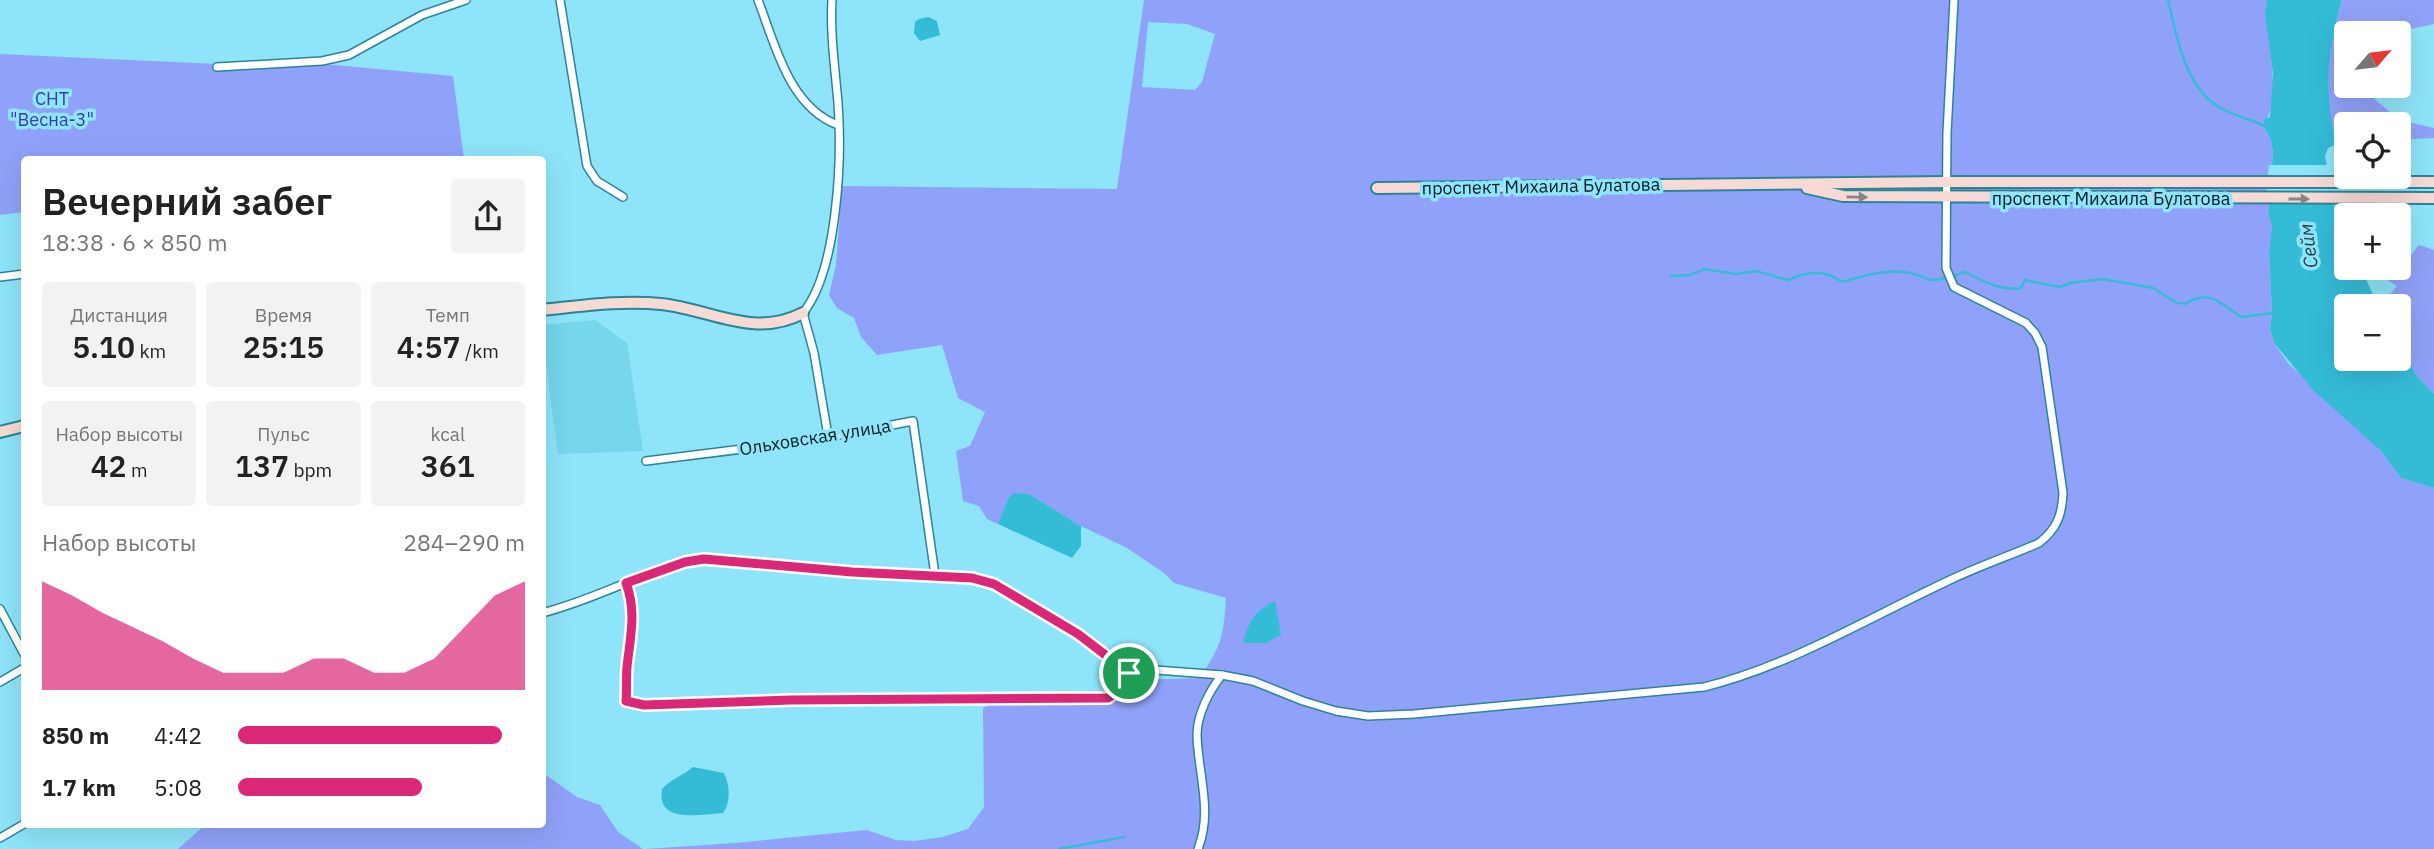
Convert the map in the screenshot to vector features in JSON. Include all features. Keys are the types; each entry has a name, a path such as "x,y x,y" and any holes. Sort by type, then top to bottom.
{"street":[{"path":"217,66 322,61 349,55 422,15 466,0"},
{"path":"560,0 587,166 597,181 624,197"},
{"path":"758,0 786,74 812,110 838,125"},
{"path":"546,310 635,302 664,304 748,324 772,325 803,313 815,293 825,266 836,192 838,125 832,0"},
{"path":"546,612 573,605 685,562 704,559 852,572 972,578 994,584 1078,634 1129,673 1156,670 1253,681 1303,701 1336,711 1368,716 1704,687 1745,675 1875,619 1950,580 2039,543 2058,523 2062,510 2063,493 2042,347 2026,323 1954,287 1946,268 1947,133 1954,0"},
{"name":"проспект Михаила Булатова","path":"1377,188 1947,182 2434,182"},
{"name":"проспект Михаила Булатова","path":"1790,184 1843,197 2434,198"},
{"path":"0,277 21,274"},
{"path":"803,313 814,353 828,436"},
{"name":"Ольховская улица","path":"646,461 807,441 913,421 935,575"},
{"path":"0,432 21,427"},
{"path":"626,583 633,619 626,701 644,705 791,700 1108,698 1121,689 1129,673"},
{"path":"0,608 21,648"},
{"path":"0,682 21,670"},
{"path":"1198,849 1202,840 1206,793 1197,732 1212,687 1222,676"},
{"path":"0,838 21,826"}],"shaded area":[{"path":"595,320 627,343 643,451 558,454 546,364 546,325"}],"green space":[{"path":"1144,0 2267,0 2273,83 2269,113 2263,125 2271,140 2273,153 2268,213 2272,225 2269,254 2272,313 2270,329 2274,343 2288,363 2381,451 2401,478 2434,488 2434,849 645,849 867,830 896,840 915,841 943,837 968,829 984,807 983,708 993,703 1100,702 1125,694 1134,680 1199,678 1220,641 1226,598 1174,583 1127,548 1081,526 1029,494 1008,499 998,524 987,519 979,506 963,501 956,451 970,446 985,412 958,398 942,345 877,355 861,337 854,318 837,308 829,295 836,265 842,186 1117,189","holes":["1148,22 1187,24 1215,34 1202,82 1195,90 1142,87"]},
{"path":"2342,0 2434,0 2434,24 2412,29 2412,21 2337,21"},
{"path":"2334,31 2334,98 2373,98 2390,112 2334,112 2334,132 2329,103"},
{"name":"СНТ \"Весна-3\"","path":"0,54 217,64 335,65 453,76 464,156 21,156 21,212 0,215"},
{"path":"2411,123 2434,128 2434,138 2411,139"},
{"path":"2419,245 2434,250 2434,394 2411,366 2411,294 2390,294 2397,286 2387,280 2411,280 2411,255"},
{"path":"546,775 577,797 600,805 618,832 643,849 178,849 202,828 546,828"}],"water":[{"name":"Сейм","path":"2267,0 2342,0 2337,21 2334,21 2329,69 2329,103 2334,145 2328,148 2325,156 2334,205 2334,280 2366,280 2373,294 2334,294 2334,371 2411,371 2411,366 2434,394 2434,488 2401,478 2381,451 2313,390 2274,343 2270,329 2272,313 2269,253 2272,225 2268,213 2273,153 2271,140 2263,125 2265,119 2270,117 2273,74 2265,14"},
{"path":"928,17 937,21 940,35 920,41 914,33 915,22"},
{"path":"1014,493 1029,494 1081,526 1081,546 1072,558 998,524 1008,499"},
{"path":"1275,601 1281,635 1266,643 1243,643 1253,618 1262,608"},
{"path":"693,767 724,773 729,794 723,813 682,815 666,808 662,800 662,789"}],"pier":[{"path":"2269,165 2331,165 2339,203 2265,203"}],"waterway":[{"path":"2168,0 2184,59 2207,98 2230,113 2265,126"},
{"path":"1670,276 1690,275 1704,269 1736,274 1756,271 1788,280 1809,273 1822,273 1842,282 1893,271 1932,280 1948,277"},
{"path":"1950,277 1965,272 1992,284 2014,289 2021,288 2025,280 2060,287 2070,283 2103,279 2153,288 2177,303"},
{"path":"2180,303 2208,297 2241,317 2273,313"},
{"path":"1059,849 1124,837"}],"route":[{"path":"704,559 852,572 972,578 994,584 1078,634 1129,673 1116,695 1108,698 791,700 644,705 626,701 633,619 630,592 626,583 685,562 704,559"}]}
